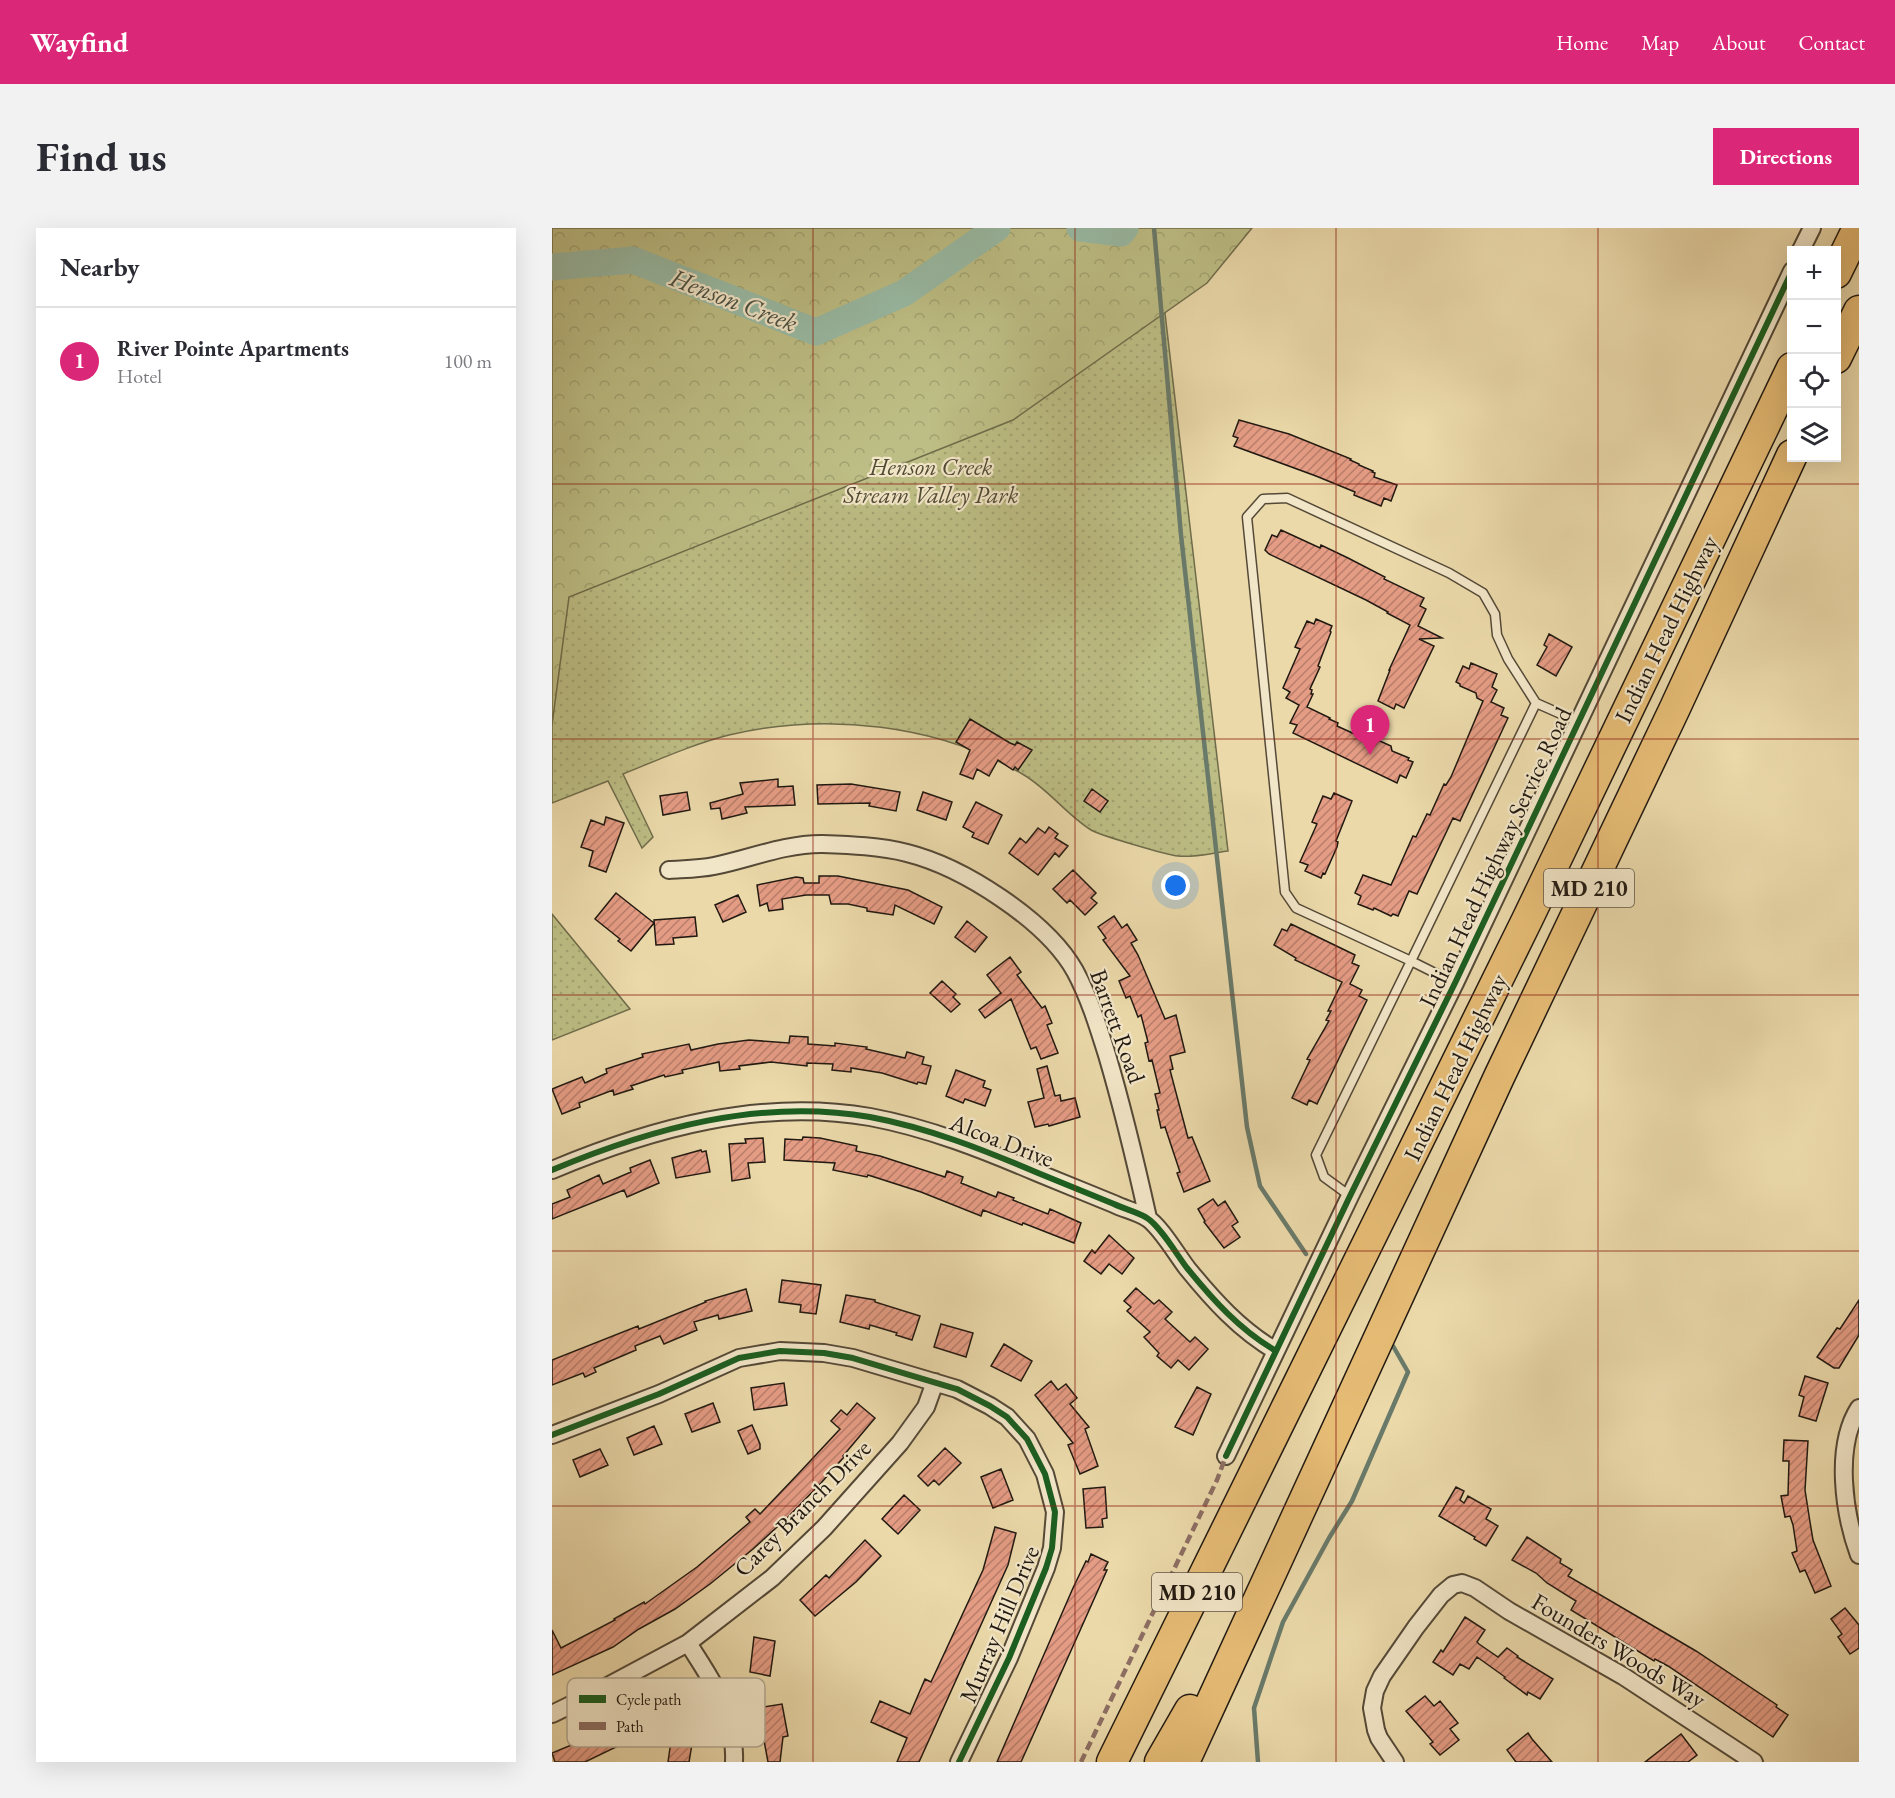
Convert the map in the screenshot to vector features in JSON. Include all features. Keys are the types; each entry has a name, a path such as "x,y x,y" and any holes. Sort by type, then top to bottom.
{"highway":[{"path":"1841,263 1858,228"},
{"path":"1838,354 1859,311"},
{"name":"Indian Head Highway","path":"1112,1762 1527,920 1787,376"},
{"name":"Indian Head Highway","path":"1184,1762 1499,1077 1674,710 1788,462"},
{"path":"1134,1762 1282,1421"},
{"path":"1160,1762 1182,1721 1255,1610"}],"street":[{"path":"1803,246 1812,228"},
{"name":"Indian Head Highway Service Road","path":"1226,1456 1455,983 1787,280"},
{"name":"Barrett Road","path":"669,870 711,867 806,845 855,846 907,853 961,875 1004,900 1053,942 1074,969 1088,999 1115,1083 1148,1218"},
{"name":"Alcoa Drive","path":"552,1170 634,1138 683,1124 750,1114 811,1112 846,1114 891,1122 940,1135 1003,1158 1148,1218 1208,1294 1228,1315 1276,1351"},
{"name":"Murray Hill Drive","path":"552,1435 659,1394 715,1368 758,1354 800,1351 853,1358 964,1391 1006,1417 1027,1439 1045,1474 1055,1512 1052,1548 1009,1659 959,1762"},
{"name":"Carey Branch Drive","path":"621,1678 688,1643 772,1578 824,1528 900,1443 926,1407 935,1382"},
{"path":"1859,1408 1850,1427 1846,1443 1845,1488 1848,1518 1859,1555"},
{"name":"Founders Woods Way","path":"1395,1762 1376,1730 1372,1708 1375,1691 1382,1676 1416,1627 1441,1595 1449,1587 1458,1584 1475,1588 1509,1611 1623,1676 1754,1762"},
{"path":"688,1643 711,1678"},
{"name":"Carey Branch Drive","path":"552,1714 567,1706"},
{"path":"734,1762 735,1747"}],"lane":[{"path":"1455,983 1296,908 1285,892 1246,517 1263,499 1287,498 1449,573 1483,593 1494,614 1497,635 1508,659 1536,703 1579,722"},
{"path":"1350,1196 1323,1177 1316,1155 1536,703"}],"green space":[{"name":"Henson Creek Stream Valley Park","path":"552,228 1155,228 1228,851 1178,856 1106,836 1082,824 1033,781 991,758 955,744 919,734 881,727 843,724 804,724 729,735 623,774 653,837 642,848 608,781 552,803"},
{"path":"552,228 1252,228 1207,283 1013,420 569,597 552,725"},
{"path":"552,914 630,1009 552,1040"}],"building":[{"path":"1239,420 1289,434 1351,459 1373,471 1374,477 1397,485 1391,501 1384,498 1381,506 1354,495 1355,492 1316,476 1234,446 1238,438 1233,436"},
{"path":"1281,530 1320,548 1321,545 1424,598 1420,606 1426,609 1418,626 1442,638 1419,639 1434,646 1404,708 1396,704 1394,709 1378,701 1389,670 1410,625 1366,600 1269,554 1265,550 1272,535 1277,537"},
{"path":"1316,619 1332,626 1318,666 1320,667 1310,689 1313,694 1307,707 1338,723 1337,726 1359,736 1360,734 1369,738 1369,736 1391,746 1392,751 1409,758 1408,760 1413,762 1406,778 1400,775 1397,783 1293,733 1297,725 1290,723 1299,705 1286,698 1290,692 1283,688 1300,649 1295,647 1307,621 1314,624"},
{"path":"1549,634 1572,647 1556,676 1537,665 1547,647 1544,645"},
{"path":"1471,663 1497,674 1492,687 1497,690 1491,702 1504,708 1501,715 1508,718 1460,821 1453,818 1417,894 1409,891 1398,916 1393,914 1391,916 1358,904 1361,896 1355,893 1363,875 1391,885 1413,836 1416,837 1427,814 1430,815 1444,784 1446,785 1451,777 1483,701 1477,698 1476,693 1456,682 1463,666 1469,669"},
{"path":"970,719 1010,743 1015,745 1017,742 1032,750 1018,770 1015,767 1013,770 998,760 989,776 977,769 973,779 960,774 970,750 956,742"},
{"path":"778,779 778,787 793,786 795,805 745,807 747,813 722,819 720,808 711,809 710,803 743,794 740,783"},
{"path":"851,784 900,792 896,811 869,806 870,803 818,804 817,785"},
{"path":"1092,789 1108,801 1100,812 1084,801"},
{"path":"687,792 690,810 663,815 660,796"},
{"path":"923,792 952,802 946,820 917,810"},
{"path":"1334,793 1352,801 1336,841 1338,842 1337,847 1321,878 1305,871 1308,865 1300,862 1317,824 1312,822 1323,796 1331,799"},
{"path":"976,802 1002,815 988,844 972,837 974,833 963,827"},
{"path":"606,817 624,823 606,872 589,866 593,851 581,847 591,820 604,825"},
{"path":"1049,827 1058,834 1055,838 1068,846 1059,857 1055,853 1038,875 1009,853 1020,838 1026,843 1038,828 1045,833"},
{"path":"1073,870 1096,893 1091,898 1097,903 1085,915 1070,900 1067,903 1053,889"},
{"path":"819,876 838,876 908,890 942,907 934,924 895,905 893,915 867,911 867,908 848,904 831,904 829,895 806,895 782,899 783,909 769,911 767,903 760,906 757,885 796,877 803,878 804,883 819,883"},
{"path":"616,893 654,923 631,951 595,919"},
{"path":"738,895 746,912 723,922 715,905"},
{"path":"1114,916 1122,928 1127,924 1137,940 1131,943 1165,1019 1176,1015 1185,1052 1170,1056 1173,1069 1170,1070 1188,1138 1192,1137 1210,1181 1184,1192 1165,1127 1161,1128 1155,1094 1160,1093 1152,1060 1149,1061 1145,1043 1148,1042 1141,1015 1138,1017 1130,996 1126,998 1119,981 1130,976 1103,940 1106,938 1098,927"},
{"path":"695,917 697,936 673,938 674,944 656,945 654,920"},
{"path":"967,921 987,937 975,952 955,937"},
{"path":"1291,924 1355,955 1352,963 1359,966 1350,984 1362,990 1359,996 1367,1000 1317,1104 1309,1100 1307,1105 1292,1098 1310,1060 1307,1059 1329,1021 1326,1020 1331,1011 1328,1011 1342,982 1295,960 1296,958 1274,945 1282,929 1287,931"},
{"path":"1010,957 1021,972 1017,975 1042,1008 1045,1006 1052,1023 1047,1025 1058,1053 1041,1059 1036,1047 1031,1049 1011,999 985,1018 979,1010 1001,993 987,975"},
{"path":"942,981 956,994 953,997 960,1004 951,1012 930,993"},
{"path":"790,1036 808,1037 808,1044 835,1046 835,1043 867,1047 866,1049 905,1058 907,1052 924,1057 922,1064 931,1066 926,1084 918,1082 917,1084 882,1073 851,1068 851,1072 832,1070 833,1064 807,1063 807,1066 771,1062 720,1071 719,1062 682,1070 683,1073 665,1077 664,1075 631,1086 633,1089 614,1095 613,1090 579,1103 580,1107 562,1114 552,1089 582,1077 585,1083 607,1073 606,1069 643,1057 642,1054 689,1044 691,1050 749,1040 789,1043"},
{"path":"1047,1066 1055,1096 1060,1095 1061,1101 1075,1098 1080,1117 1049,1126 1048,1124 1035,1127 1028,1102 1044,1098 1037,1069"},
{"path":"956,1070 985,1081 983,1087 991,1090 985,1106 965,1099 963,1103 946,1096"},
{"path":"803,1137 820,1138 857,1146 856,1151 880,1156 945,1177 947,1171 963,1177 961,1183 996,1197 998,1192 1048,1214 1050,1209 1081,1223 1074,1243 983,1210 981,1216 921,1192 868,1175 867,1177 833,1170 835,1163 784,1160 785,1139 802,1140"},
{"path":"763,1138 765,1162 748,1163 750,1178 732,1181 729,1144 746,1143 745,1139"},
{"path":"701,1150 706,1151 710,1172 676,1178 672,1158"},
{"path":"650,1160 659,1183 627,1197 624,1190 552,1219 552,1204 570,1197 567,1190 599,1175 603,1184 631,1172 630,1168"},
{"path":"1213,1199 1218,1206 1225,1201 1238,1222 1232,1226 1240,1237 1224,1248 1204,1222 1198,1209"},
{"path":"1109,1235 1134,1258 1122,1274 1109,1264 1101,1274 1084,1261 1092,1250 1095,1253"},
{"path":"782,1280 821,1285 816,1314 800,1312 801,1305 779,1302"},
{"path":"1136,1288 1154,1304 1159,1300 1172,1312 1165,1319 1190,1342 1195,1337 1208,1349 1189,1370 1178,1360 1171,1368 1157,1356 1159,1353 1144,1337 1150,1332 1127,1311 1131,1307 1124,1301"},
{"path":"746,1289 752,1311 719,1319 718,1315 694,1322 697,1330 664,1344 660,1336 635,1346 636,1350 594,1368 596,1372 585,1377 583,1373 552,1385 552,1360 638,1326 639,1329 705,1301"},
{"path":"846,1295 875,1300 875,1302 920,1316 912,1340 870,1325 869,1329 840,1322"},
{"path":"1859,1300 1859,1335 1839,1368 1834,1368 1817,1357 1837,1328 1840,1329"},
{"path":"941,1324 973,1333 966,1357 934,1347"},
{"path":"1004,1344 1032,1361 1021,1381 991,1366"},
{"path":"1805,1376 1828,1383 1816,1421 1799,1416 1804,1397 1799,1395"},
{"path":"1051,1381 1058,1390 1066,1384 1077,1398 1070,1404 1089,1427 1085,1429 1098,1466 1080,1474 1068,1445 1073,1443 1035,1395"},
{"path":"784,1383 787,1405 754,1410 751,1388"},
{"path":"1197,1387 1211,1394 1193,1435 1175,1427"},
{"path":"713,1403 720,1422 692,1432 685,1414"},
{"path":"857,1403 875,1418 821,1483 753,1549 675,1609 613,1647 552,1675 552,1630 561,1648 644,1602 645,1604 697,1567 750,1522 746,1517 755,1509 760,1514 840,1429 831,1421 841,1410 847,1415"},
{"path":"752,1425 760,1449 748,1454 738,1431"},
{"path":"654,1426 662,1444 634,1455 627,1438"},
{"path":"1784,1440 1808,1441 1805,1490 1810,1522 1813,1540 1831,1586 1815,1593 1805,1570 1800,1572 1792,1553 1797,1551 1793,1525 1790,1516 1785,1517 1781,1496 1788,1495 1789,1461 1783,1461"},
{"path":"945,1448 961,1463 939,1485 934,1480 928,1486 918,1476"},
{"path":"600,1449 608,1465 580,1477 573,1460"},
{"path":"1001,1469 1013,1500 993,1508 981,1477"},
{"path":"1105,1487 1107,1518 1102,1519 1103,1527 1086,1528 1083,1489"},
{"path":"1456,1487 1464,1491 1460,1500 1464,1503 1468,1496 1491,1509 1486,1519 1498,1526 1486,1546 1439,1516"},
{"path":"904,1495 920,1510 898,1534 882,1519"},
{"path":"995,1527 1016,1533 1008,1565 919,1762 897,1762 907,1738 871,1722 880,1701 910,1714 925,1679 931,1682 983,1570"},
{"path":"1527,1537 1561,1559 1560,1563 1572,1570 1568,1576 1696,1651 1777,1705 1776,1707 1788,1715 1773,1737 1668,1666 1655,1659 1654,1661 1571,1610 1576,1601 1547,1583 1536,1573 1512,1560"},
{"path":"865,1540 881,1556 856,1582 815,1616 800,1600 826,1575 829,1578"},
{"path":"1091,1554 1108,1562 1104,1570 1107,1570 1021,1762 997,1762 1073,1588"},
{"path":"1845,1608 1859,1625 1859,1648 1850,1654 1838,1637 1842,1634 1831,1619"},
{"path":"1465,1617 1485,1630 1477,1642 1479,1644 1498,1657 1507,1648 1517,1657 1553,1679 1540,1699 1528,1692 1527,1695 1477,1657 1469,1669 1460,1664 1453,1675 1433,1662 1441,1650 1443,1652"},
{"path":"754,1637 775,1641 770,1676 750,1672"},
{"path":"1425,1696 1434,1706 1440,1701 1458,1723 1450,1729 1459,1740 1440,1755 1430,1744 1433,1742 1406,1711"},
{"path":"782,1704 788,1736 783,1737 780,1762 768,1762 765,1746 765,1707"},
{"path":"1528,1733 1552,1762 1516,1762 1507,1750"},
{"path":"1681,1734 1697,1755 1688,1762 1645,1762"},
{"path":"567,1747 616,1747 585,1762 555,1762 552,1753"},
{"path":"670,1747 692,1747 689,1762 668,1762"}],"waterway":[{"name":"Henson Creek","path":"552,267 633,260 816,332 904,293 997,228"},
{"name":"Henson Creek","path":"1080,228 1121,233 1125,228"},
{"path":"1154,228 1181,535 1247,1127 1260,1186 1306,1254"},
{"path":"1258,1762 1254,1708 1283,1622 1352,1501 1408,1372 1393,1346"}],"marked path":[{"path":"1081,1762 1217,1480 1226,1456"}],"cycle path":[{"path":"1226,1456 1455,983 1787,282"},
{"path":"552,1170 629,1141 668,1130 748,1114 788,1111 829,1112 892,1122 935,1133 977,1148 1147,1218 1157,1227 1187,1268 1217,1303 1251,1334 1276,1351"},
{"path":"552,1435 659,1394 739,1358 780,1351 824,1353 853,1358 957,1389 1007,1417 1027,1439 1045,1474 1055,1512 1052,1548 1009,1658 959,1762"}],"place":[{"name":"River Pointe Apartments","path":"1370,755"}]}
